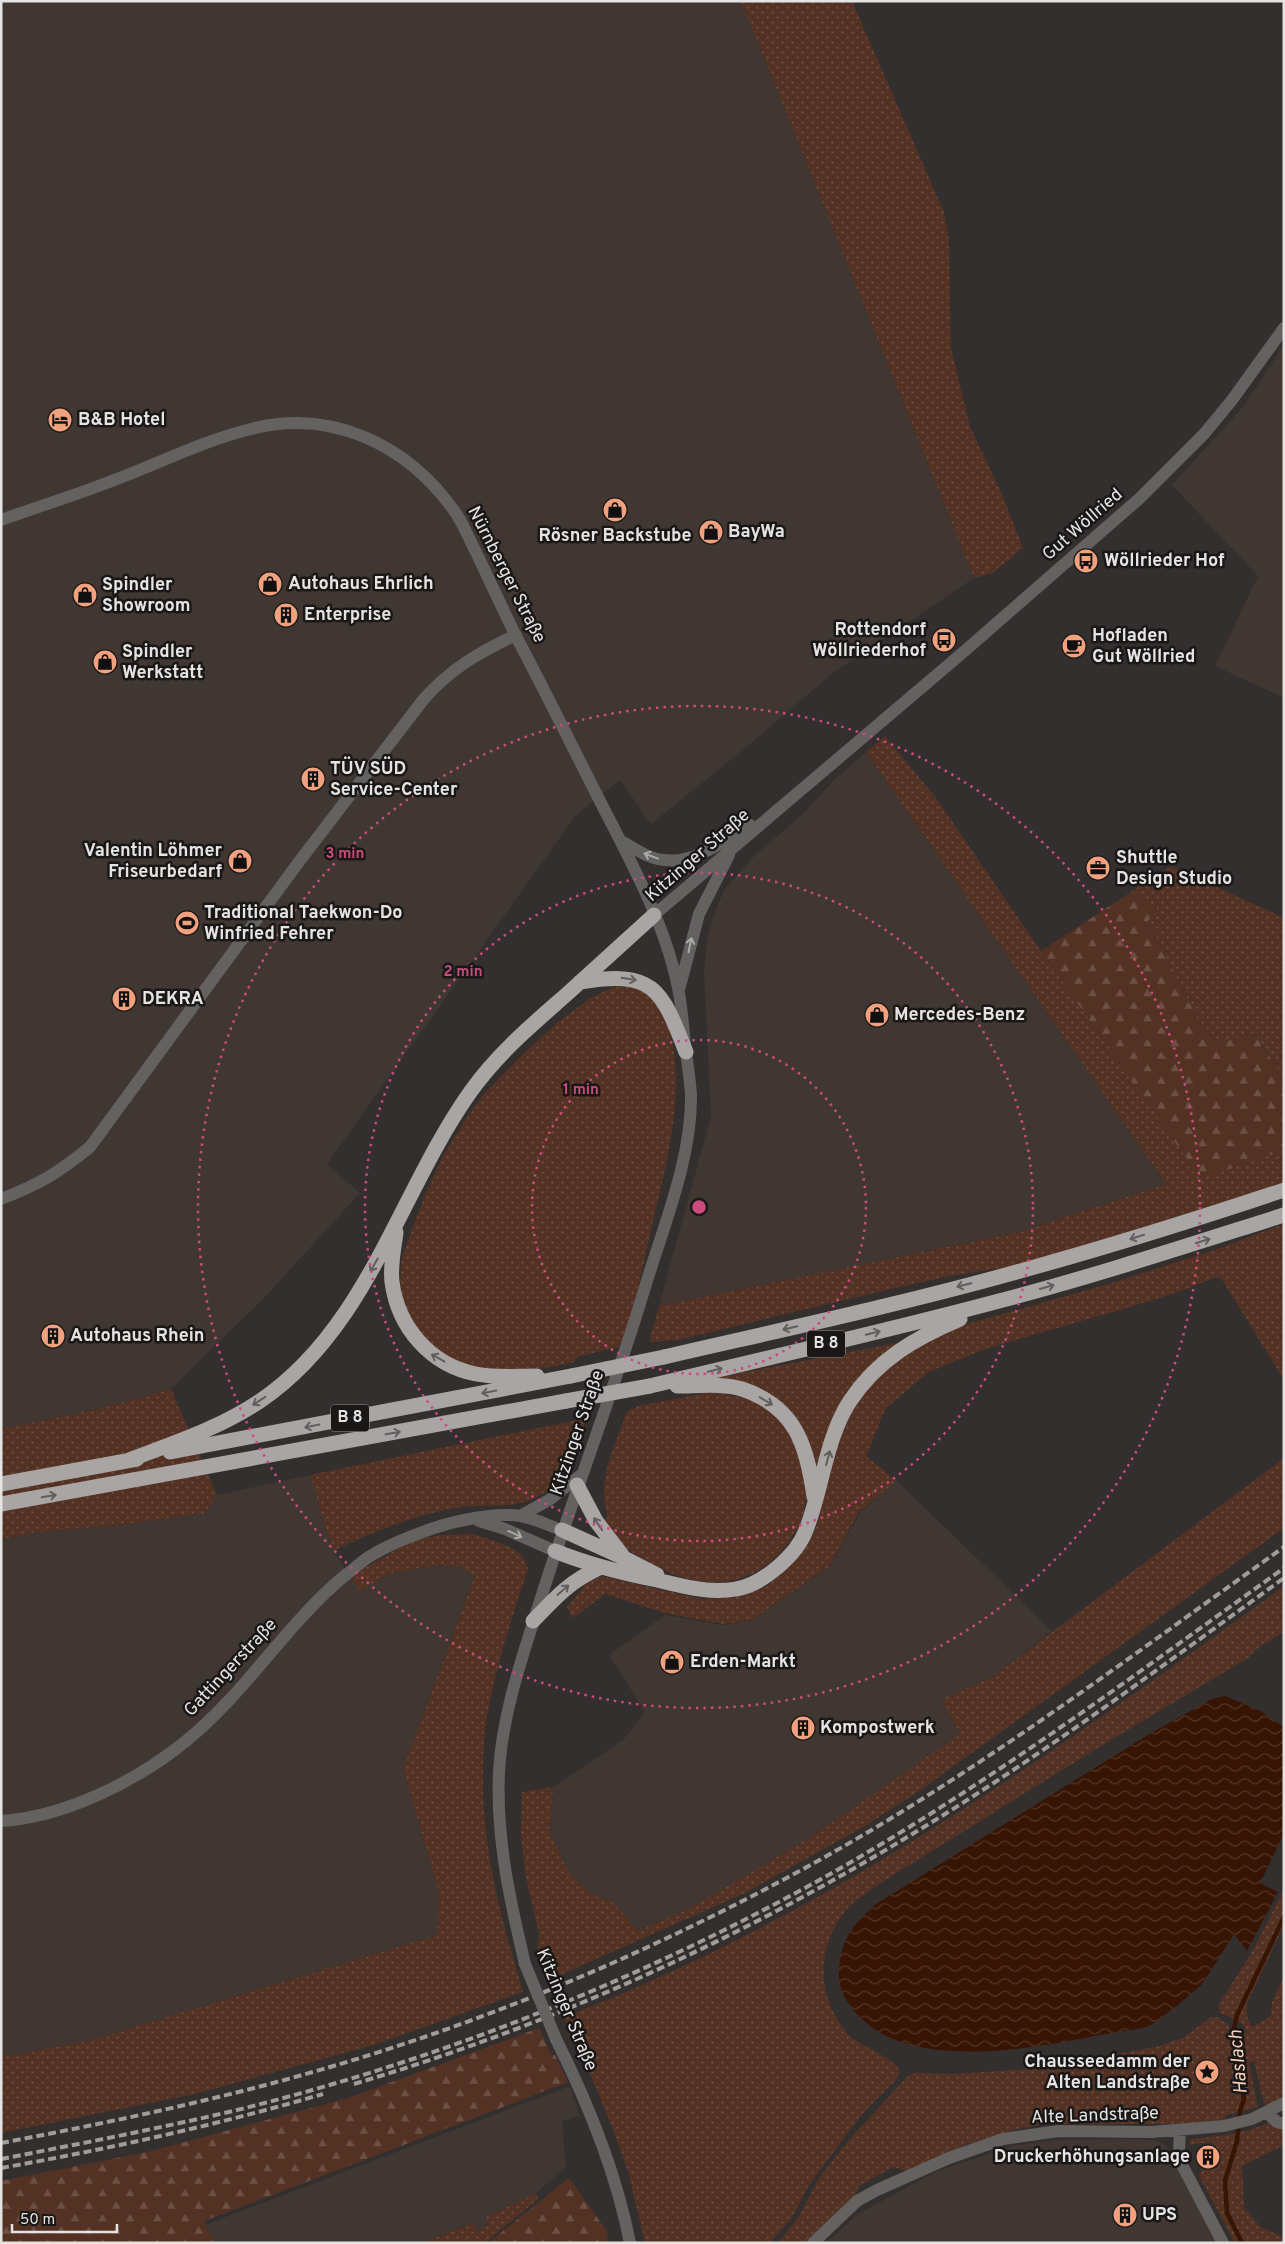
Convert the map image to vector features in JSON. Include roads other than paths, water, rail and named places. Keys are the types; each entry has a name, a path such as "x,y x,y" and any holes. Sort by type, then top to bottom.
{"highway":[{"path":"129,1460 204,1432 260,1401 295,1373 333,1332 398,1222 418,1179 444,1133 472,1090 506,1048 654,915"},
{"path":"580,982 617,977 634,979 652,988 665,1001 686,1052"},
{"name":"B 8","path":"1,1484 664,1357 864,1311 1012,1273 1182,1223 1284,1190"},
{"name":"B 8","path":"1,1504 650,1386 872,1334 1000,1301 1183,1248 1284,1215"},
{"path":"398,1222 392,1260 392,1282 407,1328 420,1345 434,1356 474,1374 490,1376 571,1376"},
{"path":"555,1551 599,1568 702,1590 737,1589 765,1577 787,1558 805,1533 815,1505 834,1433 849,1403 869,1375 894,1353 924,1335 1000,1301"},
{"path":"650,1386 741,1388 764,1399 780,1410 800,1435 809,1461 815,1505"},
{"path":"579,1480 596,1521 624,1558"},
{"path":"562,1530 624,1558 674,1584"},
{"path":"533,1621 578,1578 599,1568"}],"street":[{"name":"Gut Wöllried","path":"881,723 1140,498 1204,434 1232,400 1284,328"},
{"name":"Nürnberger Straße","path":"1,520 114,480 216,439 256,427 287,424 322,424 373,439 401,456 438,492 458,516 621,842 654,915"},
{"path":"1,1199 37,1186 64,1168 90,1147 298,863 422,700 436,684 458,666 482,651 516,635"},
{"name":"Kitzinger Straße","path":"630,2243 612,2173 577,2080 556,2039 525,1964 504,1872 498,1809 499,1768 508,1710 555,1551 630,1338 677,1178 689,1124 691,1095 679,993 667,949 654,915 881,723"},
{"path":"621,842 648,856 664,860 684,860 703,852 774,812"},
{"path":"679,993 699,914 734,847"},
{"path":"520,1516 579,1480"},
{"name":"Gattingerstraße","path":"1,1821 45,1813 100,1795 155,1763 192,1735 250,1677 330,1588 371,1555 411,1536 448,1524 474,1519 520,1516 562,1530"},
{"name":"Gattingerstraße","path":"474,1519 505,1529 555,1551"},
{"name":"Alte Landstraße","path":"813,2243 857,2202 877,2190 949,2158 1003,2139 1058,2131 1180,2130 1224,2126 1252,2119 1284,2103"},
{"path":"1267,2112 1277,2122 1284,2124"},
{"path":"1180,2130 1179,2151 1181,2163 1223,2243"}],"water":[{"path":"1225,1696 1259,1710 1284,1727 1284,1834 1260,1883 1278,1892 1247,1951 1234,1934 1201,1985 1151,2025 1040,2046 971,2052 937,2050 905,2043 878,2031 855,2012 846,1999 840,1985 841,1953 854,1927 876,1904 1151,1733 1212,1699"}],"waterway":[{"name":"Haslach","path":"1242,2243 1227,2213 1225,2181 1237,2141 1240,2111 1244,2099 1234,2029 1237,2015 1284,1917"}],"railway":[{"path":"1,2143 208,2100 330,2067 450,2028 509,2006 567,1983 682,1931 794,1874 921,1800 1044,1718 1284,1547"},
{"path":"1,2159 233,2111 388,2067 465,2041 540,2012 615,1981 689,1947 832,1873 948,1802 1062,1726 1284,1568"},
{"path":"354,2084 428,2061 571,2007 642,1977 779,1909 847,1872 962,1804 1101,1710 1284,1578"},
{"path":"1,2168 163,2136 323,2094"}],"place":[{"name":"B&B Hotel","path":"60,420"},
{"name":"Rösner Backstube","path":"615,510"},
{"name":"BayWa","path":"711,532"},
{"name":"Wöllrieder Hof","path":"1086,561"},
{"name":"Autohaus Ehrlich","path":"270,584"},
{"name":"Spindler Showroom","path":"85,595"},
{"name":"Enterprise","path":"286,615"},
{"name":"Rottendorf Wöllriederhof","path":"944,640"},
{"name":"Hofladen Gut Wöllried","path":"1074,646"},
{"name":"Spindler Werkstatt","path":"105,662"},
{"name":"TÜV SÜD Service-Center","path":"313,779"},
{"name":"Valentin Löhmer Friseurbedarf","path":"240,861"},
{"name":"Shuttle Design Studio","path":"1098,868"},
{"name":"Traditional Taekwon-Do Winfried Fehrer","path":"187,923"},
{"name":"DEKRA","path":"124,999"},
{"name":"Mercedes-Benz","path":"877,1015"},
{"name":"Autohaus Rhein","path":"53,1336"},
{"name":"Erden-Markt","path":"672,1662"},
{"name":"Kompostwerk","path":"803,1728"},
{"name":"Chausseedamm der Alten Landstraße","path":"1207,2072"},
{"name":"Druckerhöhungsanlage","path":"1208,2157"},
{"name":"UPS","path":"1125,2215"}]}
